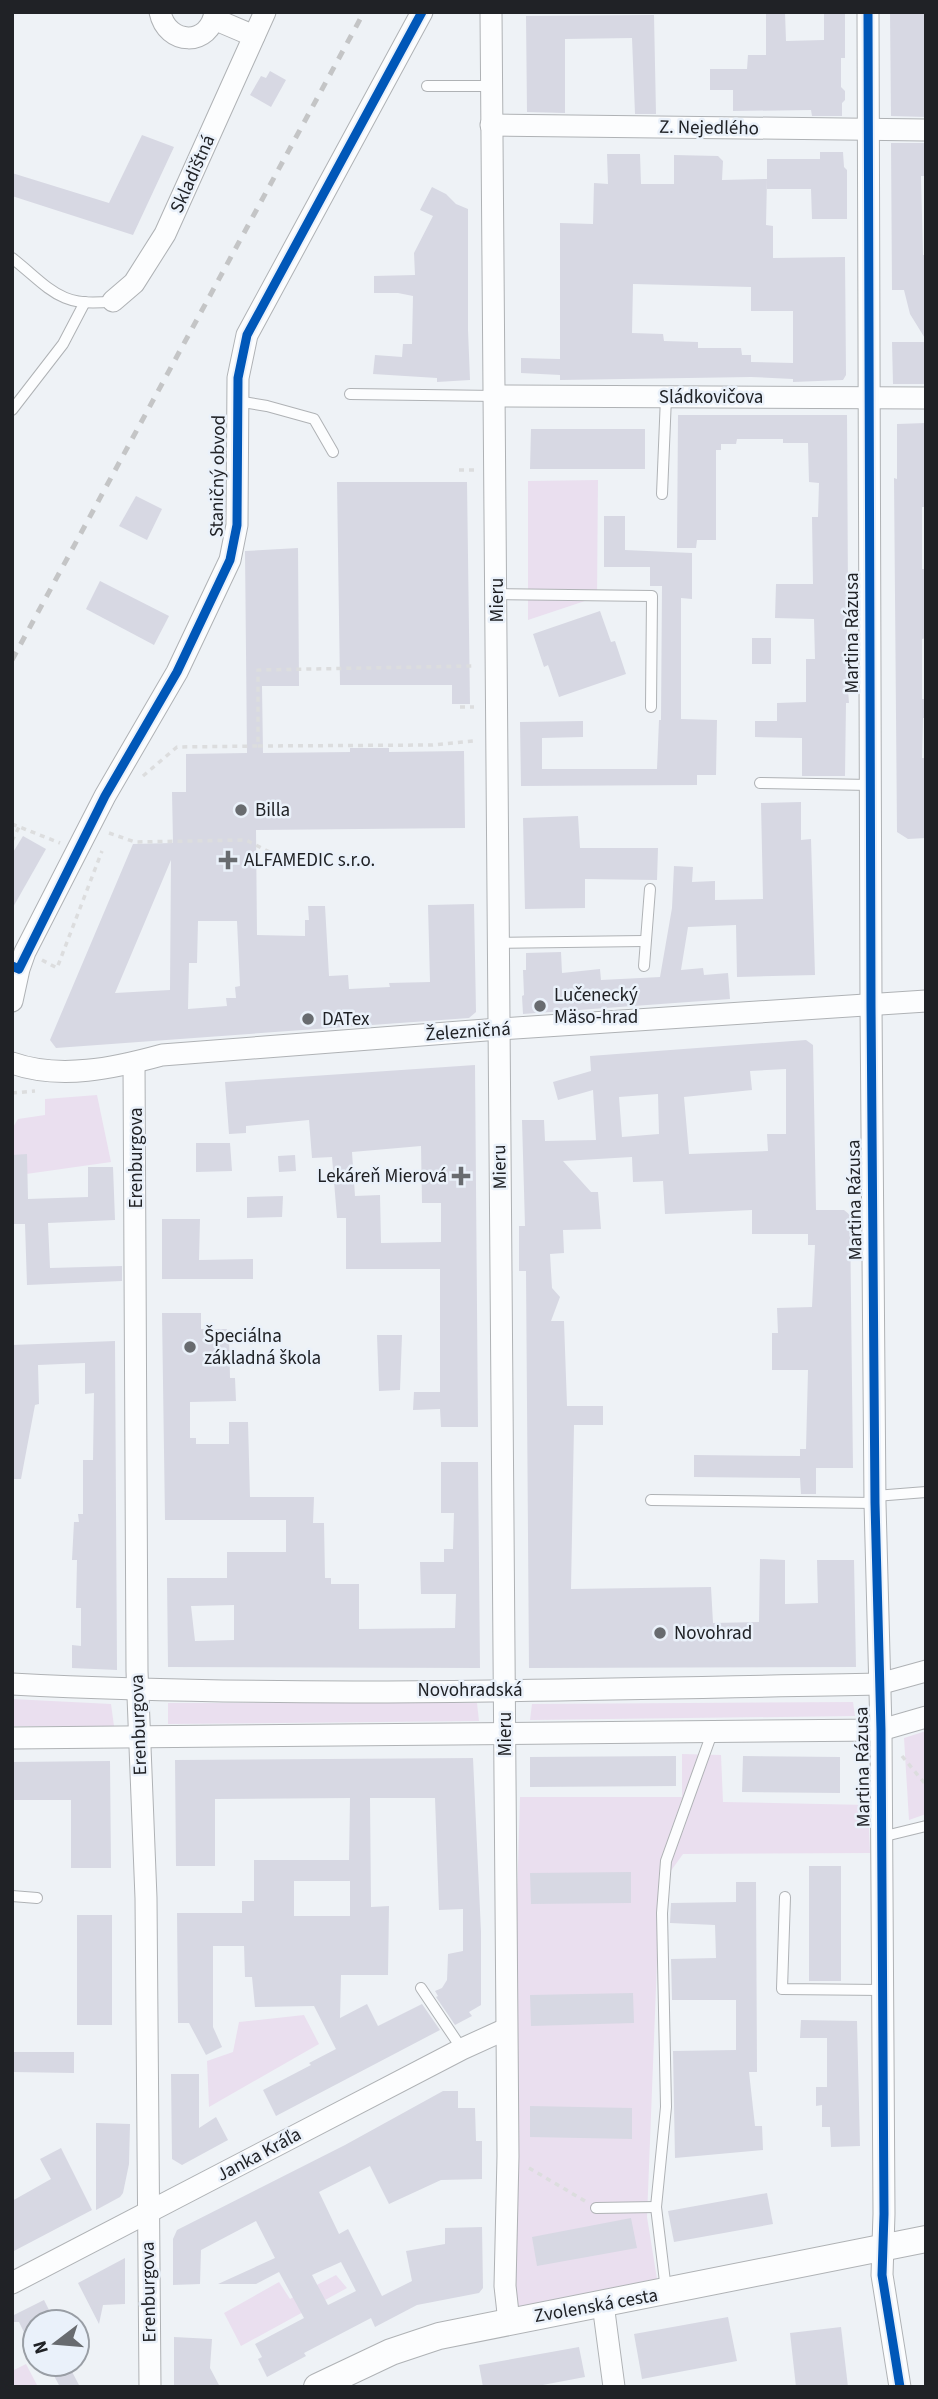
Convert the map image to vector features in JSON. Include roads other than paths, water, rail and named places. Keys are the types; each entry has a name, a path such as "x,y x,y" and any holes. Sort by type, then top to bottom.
{"street":[{"path":"160,12 167,29 184,38 202,34 214,16 254,36"},
{"name":"Skladištná","path":"113,300 134,283 165,234 265,12"},
{"name":"Staničný obvod","path":"12,1001 19,962 105,796 177,672 230,560 237,525 238,378 247,335 422,12"},
{"name":"Mieru","path":"491,12 508,2156 505,2286 509,2322"},
{"name":"Martina Rázusa","path":"868,12 871,1006 881,1730 884,2214 882,2275 900,2387"},
{"name":"Z. Nejedlého","path":"491,124 926,130"},
{"name":"Sládkovičova","path":"496,396 926,398"},
{"name":"Železničná","path":"12,1063 48,1072 118,1067 162,1055 823,1006 871,1006 926,1001"},
{"name":"Erenburgova","path":"134,1063 138,1738 146,1898 150,2387"},
{"name":"Novohradská","path":"12,1684 138,1691 505,1690 879,1684 926,1671"},
{"path":"12,1738 881,1730 926,1717"},
{"name":"Janka Kráľa","path":"12,2283 461,2049 506,2029"},
{"name":"Zvolenská cesta","path":"317,2387 391,2352 439,2336 666,2293 926,2239"},
{"path":"603,2304 614,2387"}],"lane":[{"path":"427,86 491,86"},
{"path":"12,258 45,288 61,297 85,302 113,300"},
{"path":"12,410 63,344 85,302"},
{"path":"349,394 496,396"},
{"path":"662,494 666,397"},
{"path":"237,401 314,419 333,452"},
{"path":"497,594 652,596 651,708"},
{"path":"760,783 870,785"},
{"path":"644,966 650,889"},
{"path":"498,943 644,941"},
{"path":"651,1500 876,1500 926,1492"},
{"path":"666,2293 656,2207 666,2107 662,1913 666,1861 712,1733"},
{"path":"881,1838 926,1826"},
{"path":"12,1896 37,1898"},
{"path":"785,1897 782,1989 882,1990"},
{"path":"421,1987 461,2049"},
{"path":"596,2208 656,2207"}],"railway":[{"path":"12,660 364,12"}],"place":[{"name":"Billa","path":"241,810"},
{"name":"ALFAMEDIC s.r.o.","path":"228,860"},
{"name":"Lučenecký Mäso-hrad","path":"540,1006"},
{"name":"DATex","path":"308,1019"},
{"name":"Lekáreň Mierová","path":"461,1176"},
{"name":"Špeciálna základná škola","path":"190,1347"},
{"name":"Novohrad","path":"660,1633"}]}
